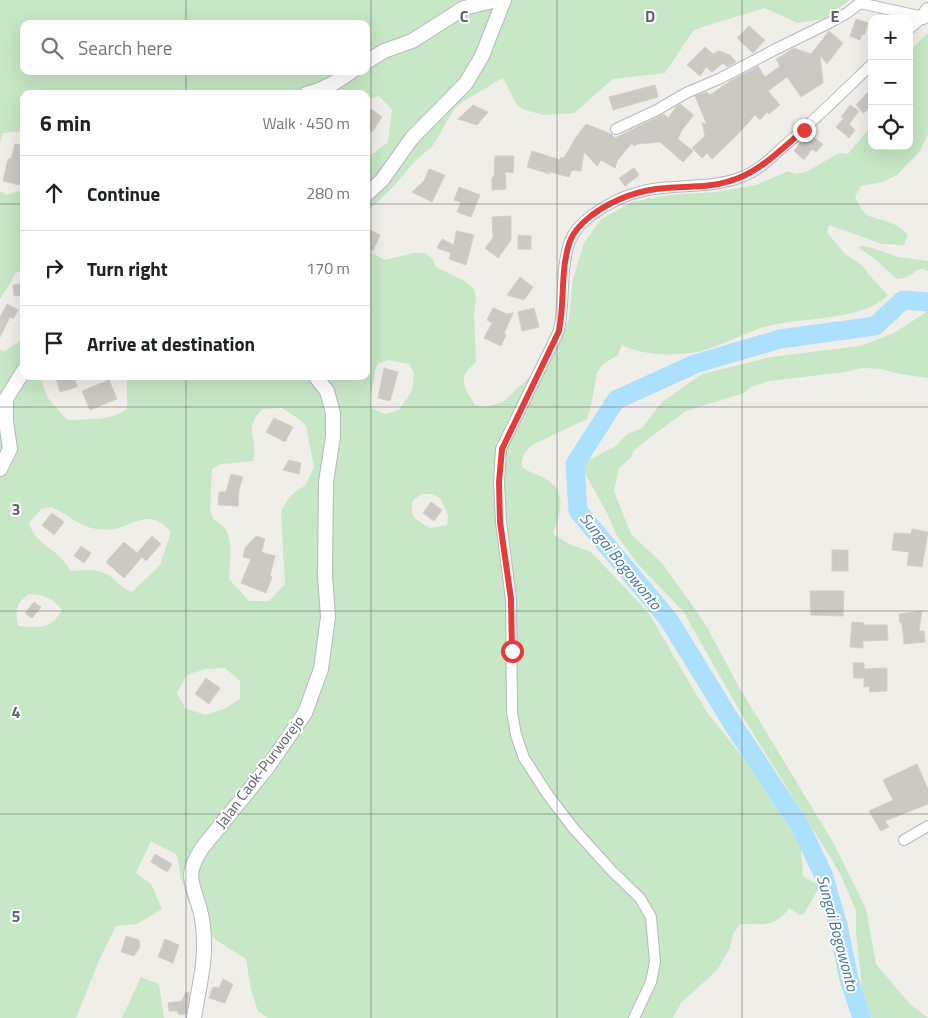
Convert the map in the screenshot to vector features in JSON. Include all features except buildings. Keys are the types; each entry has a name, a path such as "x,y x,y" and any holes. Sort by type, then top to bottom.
{"street":[{"path":"370,60 384,51 412,41 464,8 496,0"},
{"path":"370,191 382,180 412,138 466,83 482,56 504,0"},
{"path":"616,129 829,23 860,1 923,14"},
{"path":"913,25 923,14"},
{"path":"634,1018 651,982 655,962 651,917 640,898 574,828 548,795 524,758 516,735 512,712 511,599 500,522 499,482 502,449 559,331 567,252 575,231 601,209 634,193 729,182 752,172 804,130 868,68"},
{"path":"321,90 346,75"},
{"path":"0,469 10,449 6,421 6,400 20,377"},
{"name":"Jalan Caok-Purworejo","path":"194,1018 204,948 200,911 190,874 193,862 202,848 268,768 305,713 321,669 328,617 325,575 326,482 333,437 333,413 328,391 318,380"},
{"path":"904,840 928,826"}],"green space":[{"path":"0,0 850,0 823,19 797,23 765,8 702,27 693,31 665,73 613,79 574,113 544,115 525,110 517,105 503,78 462,102 454,109 433,146 416,160 393,187 370,208 370,156 388,142 392,110 379,96 370,99 370,90 20,90 20,131 3,133 0,143"},
{"path":"928,33 928,134 920,151 897,175 883,182 861,186 855,197 866,214 893,224 908,234 904,245 882,244 829,225 827,232 845,254 862,265 888,295 876,304 862,310 828,318 776,324 697,352 659,354 631,349 622,345 618,355 602,365 597,373 587,419 534,444 526,451 522,460 522,467 549,481 558,492 560,506 553,534 569,544 591,552 648,612 706,711 745,760 799,843 803,876 816,884 818,889 804,914 800,915 789,908 779,919 768,924 740,924 733,934 730,948 717,970 681,1003 673,1018 268,1018 258,1011 251,990 246,959 213,938 189,903 181,878 177,855 151,841 136,873 151,884 162,909 137,924 116,926 98,963 76,1018 0,1018 0,350 5,351 20,341 20,380 42,380 48,398 67,420 113,416 127,409 127,380 370,380 370,252 385,260 414,253 424,253 432,258 436,267 466,282 473,288 476,297 474,315 476,362 466,373 464,383 475,405 485,407 503,402 551,357 569,319 573,278 584,243 601,219 632,202 668,195 716,192 756,185 788,171 796,174 806,172 839,153 848,154 868,130 868,150 913,150 913,47","holes":["388,360 409,364 414,373 412,391 399,410 385,414 371,408 376,367 379,363","282,408 306,426 314,467 305,486 290,497 281,514 285,584 269,601 249,601 229,579 229,537 221,524 214,520 210,511 212,469 221,464 253,461 252,429 256,417 262,409","422,494 432,494 440,498 448,515 447,525 430,528 415,518 412,511 413,500","51,507 84,526 96,529 117,529 146,519 158,521 171,532 160,565 132,592 110,576 100,572 91,570 71,571 61,558 38,539 29,523 41,509","30,594 52,600 62,610 58,617 43,626 18,626 17,607 21,600","225,668 240,681 240,699 224,709 205,715 185,708 177,693 187,675 205,669"]},
{"path":"0,191 6,195 20,191 20,271 15,273 0,299"},
{"path":"860,246 869,247 898,257 928,261 928,271 920,269 908,277 897,279 875,259 859,248"},
{"path":"928,311 928,378 881,369 863,368 769,381 751,387 744,393 686,411 648,439 633,451 632,456 619,468 614,491 631,534 662,563 704,622 739,687 834,844 866,909 876,964 909,1003 928,1018 872,1018 862,988 856,932 856,911 840,873 746,722 683,611 637,563 616,534 606,511 586,475 584,466 585,462 616,446 627,434 642,428 662,402 702,374 771,357 860,346 894,333"},
{"path":"141,977 159,984 164,1018 122,1018"}],"waterway":[{"name":"Sungai Bogowonto","path":"862,1018 849,979 838,925 823,874 801,828 734,726 669,620 578,511 575,464 616,400 695,364 780,339 875,326 903,300 928,302"}],"route":[{"path":"512,651 511,599 500,522 499,466 502,449 559,331 567,252 575,231 601,209 634,193 666,188 711,185 729,182 743,176 763,164 804,130"}]}
